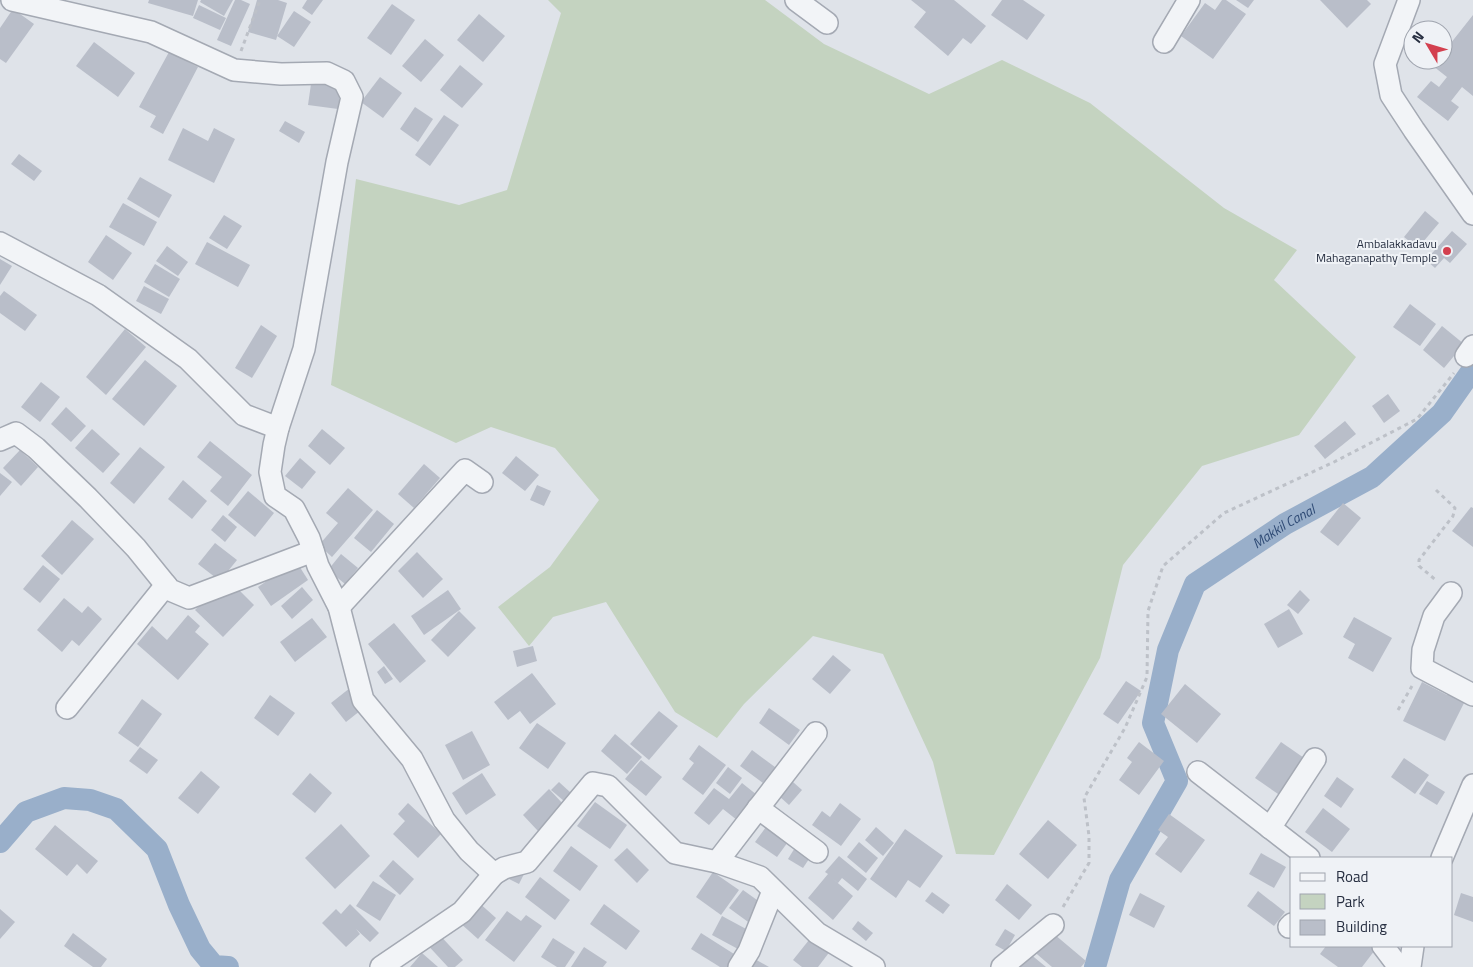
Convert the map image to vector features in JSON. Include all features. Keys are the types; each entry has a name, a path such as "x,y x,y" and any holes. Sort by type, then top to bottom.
{"street":[{"path":"12,0 151,32 234,70 281,74 327,73 344,81 352,97 336,162 304,349 278,428 270,472 275,496 294,509 309,538 318,566 339,607 363,700 412,758 444,820 469,851 494,874"},
{"path":"796,0 827,23"},
{"path":"1164,42 1189,0"},
{"path":"1409,0 1385,64 1391,94 1473,214"},
{"path":"0,243 98,295 188,359 244,415 278,428"},
{"path":"0,440 16,433 36,448 130,542 170,590 190,598 313,551"},
{"path":"339,607 464,470 482,482"},
{"path":"67,708 166,585"},
{"path":"1451,593 1434,616 1423,650 1422,668 1473,696"},
{"path":"717,862 816,733"},
{"path":"1270,828 1315,760"},
{"path":"1198,772 1308,857"},
{"path":"381,967 462,912 494,874 504,868 527,862 593,783 608,786 675,853 717,862 760,877 817,933 874,967"},
{"path":"1442,857 1473,785"},
{"path":"758,808 817,852"},
{"path":"739,967 749,950 774,891"},
{"path":"1002,967 1053,925"},
{"path":"1384,947 1399,967"},
{"path":"1410,967 1413,947"}],"path":[{"path":"234,70 260,0"},
{"path":"1053,925 1089,863 1089,836 1084,798 1125,728 1147,677 1148,610 1162,566 1224,513 1334,462 1417,420 1470,351"},
{"path":"1436,490 1455,508 1452,516 1419,560 1419,566 1451,593"},
{"path":"1398,710 1422,668"}],"green space":[{"path":"548,0 765,0 824,44 929,94 1002,60 1090,103 1224,208 1297,250 1274,280 1356,357 1299,435 1202,466 1123,565 1100,658 994,855 956,854 933,762 883,654 813,636 744,704 717,738 675,712 606,602 553,617 529,646 498,607 550,567 599,500 555,448 491,427 456,443 331,385 356,179 459,205 507,190 561,13"}],"building":[{"path":"149,0 198,0 193,16 148,3"},
{"path":"201,0 233,0 224,16 200,2"},
{"path":"235,0 241,0 250,4 231,46 217,40"},
{"path":"257,0 278,0 287,3 276,40 248,32"},
{"path":"307,0 323,0 312,15 302,8"},
{"path":"911,0 954,0 986,26 971,44 963,38 948,56 914,27 926,12"},
{"path":"1002,0 1023,0 1045,15 1027,40 991,15"},
{"path":"1222,0 1226,0 1246,14 1213,59 1181,36 1205,3 1215,10"},
{"path":"1236,0 1254,0 1248,8"},
{"path":"1320,0 1367,0 1371,4 1347,28"},
{"path":"392,4 415,20 391,55 367,38"},
{"path":"199,5 226,18 220,30 193,18"},
{"path":"13,9 34,24 6,63 0,59 0,28"},
{"path":"294,11 311,22 294,47 277,36"},
{"path":"479,14 505,36 483,62 457,40"},
{"path":"1473,15 1473,96 1462,87 1451,101 1459,107 1448,121 1417,97 1431,81 1439,87 1447,77 1438,70 1453,70 1453,40"},
{"path":"425,39 444,55 421,82 402,66"},
{"path":"94,42 135,73 118,97 76,66"},
{"path":"169,52 198,67 163,134 150,127 156,116 139,107"},
{"path":"460,65 483,84 462,108 440,90"},
{"path":"312,77 342,80 338,109 308,105"},
{"path":"380,77 402,93 383,118 361,102"},
{"path":"415,107 433,119 418,142 400,129"},
{"path":"444,115 459,125 430,166 415,155"},
{"path":"285,121 305,132 299,143 279,131"},
{"path":"183,128 208,141 214,128 235,139 214,183 168,160"},
{"path":"19,154 42,171 34,181 11,164"},
{"path":"140,177 172,195 159,218 127,199"},
{"path":"123,203 157,222 144,246 109,227"},
{"path":"1425,211 1439,223 1418,248 1404,237"},
{"path":"224,215 242,226 227,249 209,238"},
{"name":"Ambalakkadavu Mahaganapathy Temple","path":"1452,231 1467,244 1450,263 1444,258 1435,268 1426,260"},
{"path":"106,235 132,253 113,280 88,262"},
{"path":"207,242 250,265 238,287 195,264"},
{"path":"167,246 188,262 178,276 156,261"},
{"path":"0,259 12,266 0,285"},
{"path":"155,264 180,279 169,297 144,282"},
{"path":"144,286 169,299 161,314 136,301"},
{"path":"4,291 37,315 25,331 0,313 0,296"},
{"path":"1410,304 1436,324 1420,346 1393,327"},
{"path":"261,325 277,336 252,378 235,368"},
{"path":"1442,326 1464,344 1444,368 1423,350"},
{"path":"125,329 146,347 106,395 86,377"},
{"path":"145,360 177,386 144,426 112,399"},
{"path":"41,382 60,397 40,422 21,407"},
{"path":"1388,394 1400,411 1384,423 1372,406"},
{"path":"66,407 86,426 71,442 51,424"},
{"path":"1345,421 1356,434 1325,459 1314,446"},
{"path":"92,429 120,454 103,473 75,448"},
{"path":"322,429 345,448 330,465 308,446"},
{"path":"210,441 252,475 228,506 210,491 222,477 197,457"},
{"path":"140,447 165,467 134,504 110,483"},
{"path":"20,450 38,467 21,486 3,468"},
{"path":"516,456 539,475 525,491 502,473"},
{"path":"300,458 316,472 302,489 285,476"},
{"path":"424,464 440,478 414,508 398,494"},
{"path":"0,473 12,482 0,496"},
{"path":"183,480 207,501 192,519 168,499"},
{"path":"537,485 551,491 544,506 530,500"},
{"path":"348,488 373,510 332,557 319,545 338,523 326,513"},
{"path":"248,491 274,513 255,537 228,515"},
{"path":"1343,503 1361,518 1338,546 1320,532"},
{"path":"1471,507 1473,508 1473,547 1452,531"},
{"path":"377,510 394,524 371,552 354,538"},
{"path":"223,515 237,527 225,542 211,530"},
{"path":"72,520 94,539 62,575 41,556"},
{"path":"215,543 237,560 220,581 198,564"},
{"path":"417,552 443,579 423,598 398,571"},
{"path":"341,554 358,568 345,584 328,570"},
{"path":"296,561 308,580 271,606 258,587"},
{"path":"43,565 60,579 40,603 23,589"},
{"path":"227,578 254,605 223,637 195,610"},
{"path":"302,587 313,600 292,619 281,606"},
{"path":"448,590 461,609 424,635 411,616"},
{"path":"1300,590 1310,600 1298,614 1287,605"},
{"path":"64,598 82,613 88,606 102,619 79,646 72,640 62,652 37,630"},
{"path":"1289,609 1303,634 1278,648 1264,624"},
{"path":"459,611 476,628 448,657 431,640"},
{"path":"188,615 200,626 195,632 209,644 178,680 137,644 152,626 167,640"},
{"path":"1354,617 1392,638 1373,672 1348,658 1355,644 1343,637"},
{"path":"312,618 327,637 295,662 280,642"},
{"path":"394,623 426,661 400,683 368,644"},
{"path":"533,646 537,661 517,667 513,651"},
{"path":"833,655 851,670 830,694 812,679"},
{"path":"384,666 393,679 385,684 377,672"},
{"path":"532,673 556,704 530,724 520,711 508,720 494,702"},
{"path":"1126,681 1141,691 1118,724 1103,714"},
{"path":"1422,682 1447,695 1449,693 1465,701 1445,741 1403,721"},
{"path":"355,684 370,703 346,722 331,703"},
{"path":"1185,684 1221,714 1197,743 1161,714"},
{"path":"270,695 295,713 278,736 254,718"},
{"path":"142,699 162,714 138,747 118,733"},
{"path":"769,708 800,730 789,745 759,723"},
{"path":"659,711 678,726 649,760 630,744"},
{"path":"537,723 566,743 548,769 519,748"},
{"path":"472,731 490,765 463,780 445,745"},
{"path":"615,734 642,757 627,774 601,751"},
{"path":"1139,742 1164,761 1139,795 1119,780 1132,762 1127,758"},
{"path":"1281,742 1307,760 1281,796 1255,778"},
{"path":"699,745 726,765 703,795 682,779 694,763 689,759"},
{"path":"140,747 158,760 147,774 129,761"},
{"path":"752,750 779,770 767,786 740,766"},
{"path":"1404,758 1429,775 1415,794 1391,777"},
{"path":"641,760 662,777 646,796 625,779"},
{"path":"728,767 742,778 730,794 716,783"},
{"path":"201,771 220,787 198,814 178,798"},
{"path":"310,773 332,793 315,813 292,794"},
{"path":"482,773 496,795 466,815 452,793"},
{"path":"784,774 802,790 789,805 770,788"},
{"path":"1337,777 1354,789 1341,808 1324,796"},
{"path":"1427,781 1445,792 1437,805 1419,794"},
{"path":"559,782 571,793 564,801 551,790"},
{"path":"742,783 757,795 737,820 723,809 709,825 694,813 714,788 729,799"},
{"path":"549,789 564,805 538,831 523,815"},
{"path":"595,802 627,825 610,849 577,826"},
{"path":"408,803 441,834 418,858 393,834 405,821 398,814"},
{"path":"840,803 861,819 841,846 812,825 822,811 830,817"},
{"path":"1323,808 1350,829 1332,852 1305,832"},
{"path":"1169,814 1205,840 1181,873 1155,854 1168,837 1158,830"},
{"path":"771,820 793,835 777,857 755,842"},
{"path":"1048,820 1077,845 1048,879 1019,854"},
{"path":"341,824 370,856 335,889 305,858"},
{"path":"55,825 98,861 87,874 77,864 67,876 35,849"},
{"path":"876,827 894,843 883,856 865,840"},
{"path":"905,829 943,856 920,888 908,880 896,898 870,879"},
{"path":"859,842 878,858 866,873 847,857"},
{"path":"571,846 598,866 580,891 553,871"},
{"path":"796,846 811,856 803,868 788,859"},
{"path":"627,848 649,870 637,883 614,860"},
{"path":"1261,853 1286,867 1274,888 1249,874"},
{"path":"839,856 867,879 858,891 842,878 838,883 832,878 853,896 833,920 808,898 828,874 825,872"},
{"path":"393,860 414,879 400,895 379,876"},
{"path":"525,872 519,884 503,876"},
{"path":"713,872 739,890 721,915 696,897"},
{"path":"540,877 570,900 555,920 525,897"},
{"path":"373,881 396,895 380,921 356,906"},
{"path":"1007,884 1032,905 1019,920 995,900"},
{"path":"743,890 768,908 755,927 729,908"},
{"path":"1258,891 1285,912 1274,926 1247,906"},
{"path":"932,892 950,905 943,914 925,901"},
{"path":"1140,893 1165,906 1154,928 1129,915"},
{"path":"1461,893 1473,897 1473,922 1454,915"},
{"path":"477,901 496,918 478,939 459,922"},
{"path":"350,904 379,933 370,942 356,929 360,934 346,947 322,923 336,909 341,914"},
{"path":"604,904 640,931 626,950 590,924"},
{"path":"0,909 15,922 0,939"},
{"path":"507,911 521,921 526,915 542,926 514,962 485,940"},
{"path":"722,916 748,930 738,949 712,935"},
{"path":"858,921 873,933 866,941 852,929"},
{"path":"434,929 463,960 455,967 448,967 423,940"},
{"path":"1005,929 1015,935 1006,951 995,945"},
{"path":"1048,929 1086,961 1081,967 1052,967 1031,949"},
{"path":"73,933 107,959 101,967 93,967 64,946"},
{"path":"701,933 745,961 741,967 720,967 691,949"},
{"path":"813,935 831,950 818,967 802,967 793,960"},
{"path":"553,938 575,952 565,967 557,967 541,957"},
{"path":"584,947 607,962 603,967 571,967"},
{"path":"1325,947 1377,947 1362,967 1338,967 1320,954"},
{"path":"422,953 438,967 410,967"},
{"path":"1029,953 1046,967 1017,967"},
{"path":"753,958 769,967 748,967"}],"waterway":[{"name":"Makkil Canal","path":"1095,967 1120,880 1177,781 1153,723 1168,650 1195,584 1285,524 1372,477 1442,413 1473,369"},
{"path":"0,842 26,812 64,798 90,800 116,809 157,849 179,905 200,949 214,966 228,967"}],"place":[{"name":"Ambalakkadavu Mahaganapathy Temple","path":"1447,251"}]}
